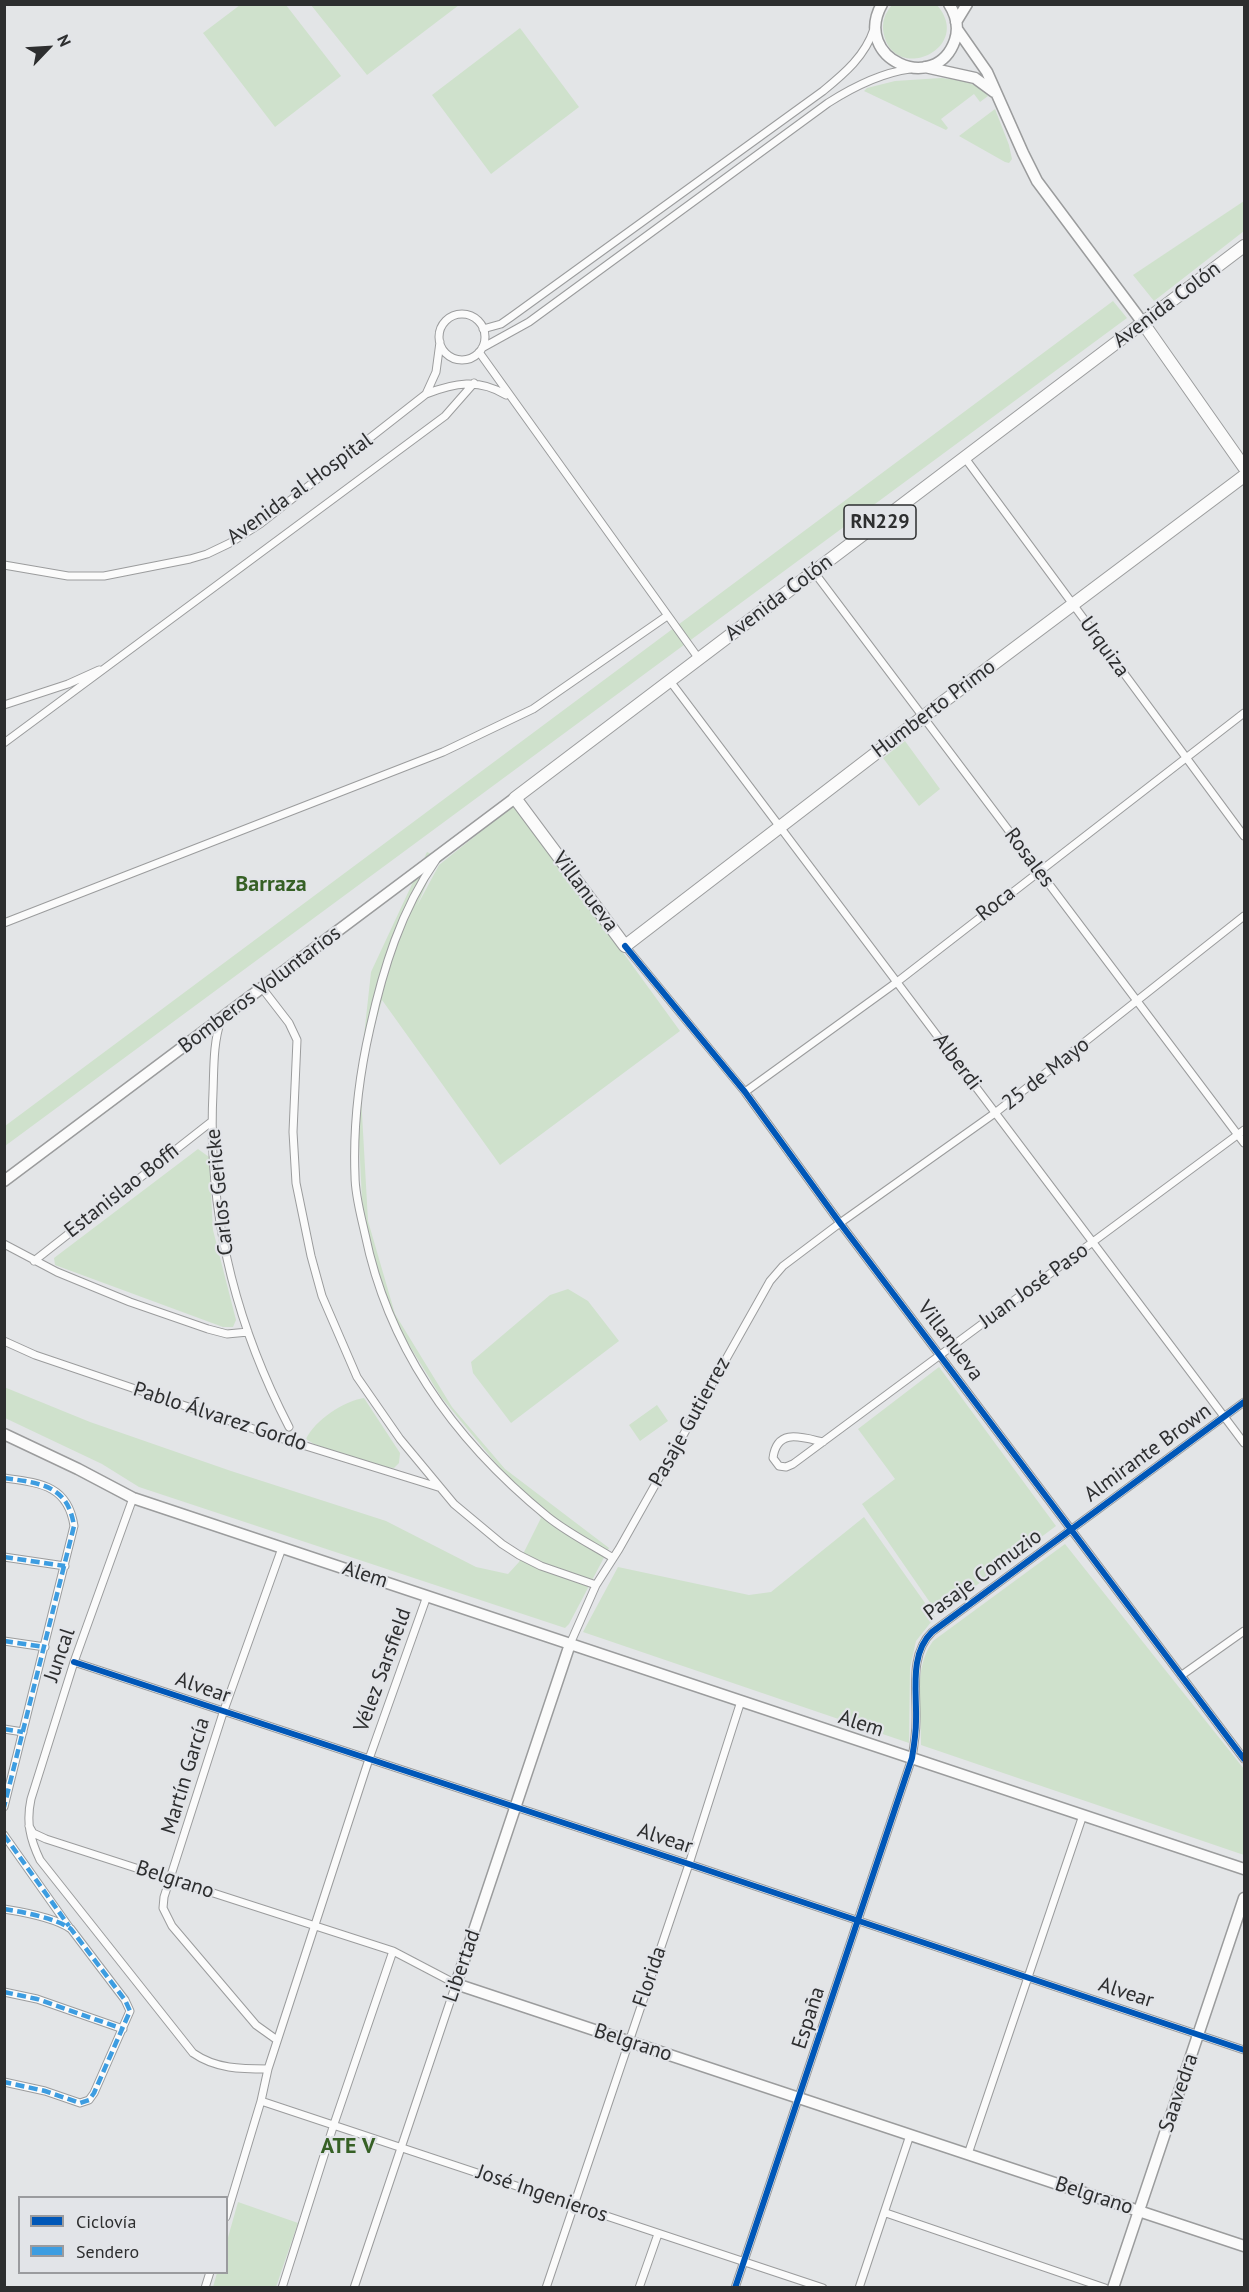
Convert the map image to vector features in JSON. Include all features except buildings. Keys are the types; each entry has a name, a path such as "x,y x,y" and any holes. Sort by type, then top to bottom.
{"main road":[{"path":"882,4 876,16 880,47 890,59 903,66 975,78 998,96"},
{"path":"950,4 956,25 987,72 1037,181 1143,323 1245,467"},
{"path":"922,68 938,62 947,53 954,42 956,25 967,4"},
{"name":"Avenida Colón","path":"515,798 1245,246"},
{"name":"Humberto Primo","path":"625,946 1072,604 1245,476"},
{"name":"Bomberos Voluntarios","path":"4,1181 515,798"},
{"name":"Villanueva","path":"515,798 625,946"},
{"name":"Alem","path":"4,1434 133,1498 1245,1869"},
{"name":"Libertad","path":"456,1984 570,1644"},
{"name":"Saavedra","path":"1113,2288 1245,1898"},
{"name":"Belgrano","path":"456,1984 1245,2246"}],"street":[{"path":"483,329 501,324 511,317 823,91 857,60 868,46 876,16"},
{"path":"440,342 447,355 455,359 470,358 529,322 846,91 889,74 922,68"},
{"path":"426,394 436,372 443,324 455,315 469,316 477,321 483,329 484,339 480,350"},
{"path":"480,350 509,397 699,660"},
{"path":"426,394 458,384 474,383 494,387 509,397"},
{"path":"4,743 445,416 474,383"},
{"name":"Avenida al Hospital","path":"4,565 68,576 104,576 190,560 207,554 260,524 426,394"},
{"name":"Urquiza","path":"965,458 1245,836"},
{"name":"Rosales","path":"814,572 1138,1002 1241,1133 1245,1143"},
{"path":"4,923 482,735 525,714 668,616"},
{"path":"4,705 68,684 112,664"},
{"name":"Alberdi","path":"670,681 1245,1443"},
{"name":"Roca","path":"745,1092 897,982 1245,713"},
{"path":"446,850 435,861 400,927 379,986 365,1050 357,1100 354,1178 369,1254 379,1289 402,1345 458,1429 503,1478 550,1519 613,1558"},
{"name":"25 de Mayo","path":"840,1223 995,1113 1245,916"},
{"name":"Villanueva","path":"625,946 745,1092 840,1223 1245,1759"},
{"path":"262,988 289,1023 297,1040 293,1132 296,1183 322,1296 357,1377 400,1439 438,1487 474,1522 519,1555 541,1566 596,1585"},
{"name":"Carlos Gericke","path":"221,1018 216,1035 211,1122 220,1232 248,1332 268,1386 289,1426"},
{"name":"Estanislao Boffi","path":"34,1261 211,1122"},
{"name":"Juan José Paso","path":"822,1442 791,1436 780,1440 773,1458 779,1466 786,1467 793,1464 1241,1133"},
{"name":"Pasaje Gutierrez","path":"570,1644 596,1585 770,1281 783,1266 840,1223"},
{"path":"4,1244 34,1261 92,1287 176,1318 227,1334 248,1332"},
{"name":"Pablo Álvarez Gordo","path":"4,1341 35,1355 191,1408 438,1487"},
{"name":"Almirante Brown","path":"1071,1530 1245,1402"},
{"path":"4,1478 38,1484 54,1490 64,1498 71,1510 74,1526 4,1807"},
{"name":"Juncal","path":"29,1826 28,1814 31,1799 74,1662 133,1498"},
{"name":"Pasaje Comuzio","path":"912,1758 916,1724 919,1649 927,1637 1071,1530"},
{"name":"Martín García","path":"277,2040 256,2025 167,1919 163,1908 164,1897 223,1713 282,1548"},
{"path":"4,1557 65,1566"},
{"name":"Vélez Sarsfield","path":"228,2210 277,2040 369,1759 427,1596"},
{"path":"1182,1675 1245,1631"},
{"path":"4,1641 45,1647"},
{"name":"Alvear","path":"74,1662 1245,2050"},
{"name":"Florida","path":"546,2288 689,1864 741,1701"},
{"path":"4,1729 23,1732"},
{"name":"España","path":"735,2288 912,1758"},
{"path":"968,2154 1083,1815"},
{"path":"29,1826 32,1843 40,1860 193,2053 213,2064 235,2068 268,2069"},
{"name":"Belgrano","path":"29,1826 33,1833 46,1839 393,1951 456,1984"},
{"path":"4,1835 129,2006 129,2016 89,2100 80,2103 45,2091 4,2082"},
{"path":"4,1909 32,1914 71,1929"},
{"path":"282,2288 334,2124 393,1951"},
{"name":"Libertad","path":"354,2288 456,1984"},
{"path":"4,1992 48,2002 123,2029"},
{"name":"José Ingenieros","path":"261,2101 823,2288"},
{"path":"859,2288 886,2213 910,2135"},
{"path":"886,2213 1106,2288"},
{"path":"639,2288 658,2234"}],"green space":[{"path":"240,5 286,5 341,76 275,127 203,33"},
{"path":"311,5 459,5 367,75"},
{"path":"892,5 937,5 946,21 946,35 940,46 929,54 916,58 903,57 891,50 884,35 883,22"},
{"path":"520,28 579,107 491,174 432,95"},
{"path":"941,78 972,84 988,96 980,102 974,94 941,119 948,128 946,130 864,91 867,88 895,81"},
{"path":"995,109 1009,145 1012,159 1009,163 959,136"},
{"path":"1244,201 1244,231 1154,301 1133,275"},
{"path":"1113,301 1127,318 5,1146 5,1126"},
{"path":"905,741 940,789 919,806 883,758"},
{"path":"515,804 680,1031 500,1165 382,1000 360,1078 368,1221 395,1314 452,1407 505,1469 609,1548 565,1628 139,1487 102,1464 5,1418 4,1387 90,1422 386,1521 476,1567 508,1574 519,1562 541,1518 441,1397 390,1314 363,1219 357,1100 371,972 427,852 438,857 417,906 439,865"},
{"path":"198,1149 209,1157 213,1230 236,1320 233,1327 223,1327 55,1265 54,1258"},
{"path":"568,1289 588,1301 619,1341 511,1423 473,1373 471,1362 550,1295"},
{"path":"939,1367 1056,1526 938,1614 862,1504 895,1479 858,1429"},
{"path":"364,1398 400,1453 399,1463 394,1468 375,1466 306,1439 316,1425 331,1412"},
{"path":"657,1405 668,1421 640,1441 629,1425"},
{"path":"864,1517 935,1617 916,1641 910,1668 909,1743 583,1632 618,1567 749,1595 771,1592"},
{"path":"1065,1544 1244,1769 1244,1855 921,1745 920,1678 926,1652 933,1641"},
{"path":"238,2202 298,2223 276,2287 213,2287 217,2274 228,2274 228,2237"}],"marked path":[{"path":"4,1478 40,1485 59,1494 71,1512 74,1526 4,1807"},
{"path":"4,1557 65,1566"},
{"path":"4,1641 45,1647"},
{"path":"4,1729 23,1732"},
{"path":"4,1835 69,1926"},
{"path":"4,1909 48,1919 71,1929 125,2000 130,2011 89,2100 80,2103 45,2091 4,2082"},
{"path":"4,1992 37,1999 123,2029"}],"cycle path":[{"path":"625,946 745,1092 840,1223 1244,1759"},
{"path":"735,2288 912,1758 916,1726 917,1662 925,1641 932,1632 1244,1402"},
{"path":"74,1662 689,1864 1244,2050"}],"district":[{"name":"Barraza","path":"271,885"},
{"name":"ATE V","path":"348,2147"}]}
